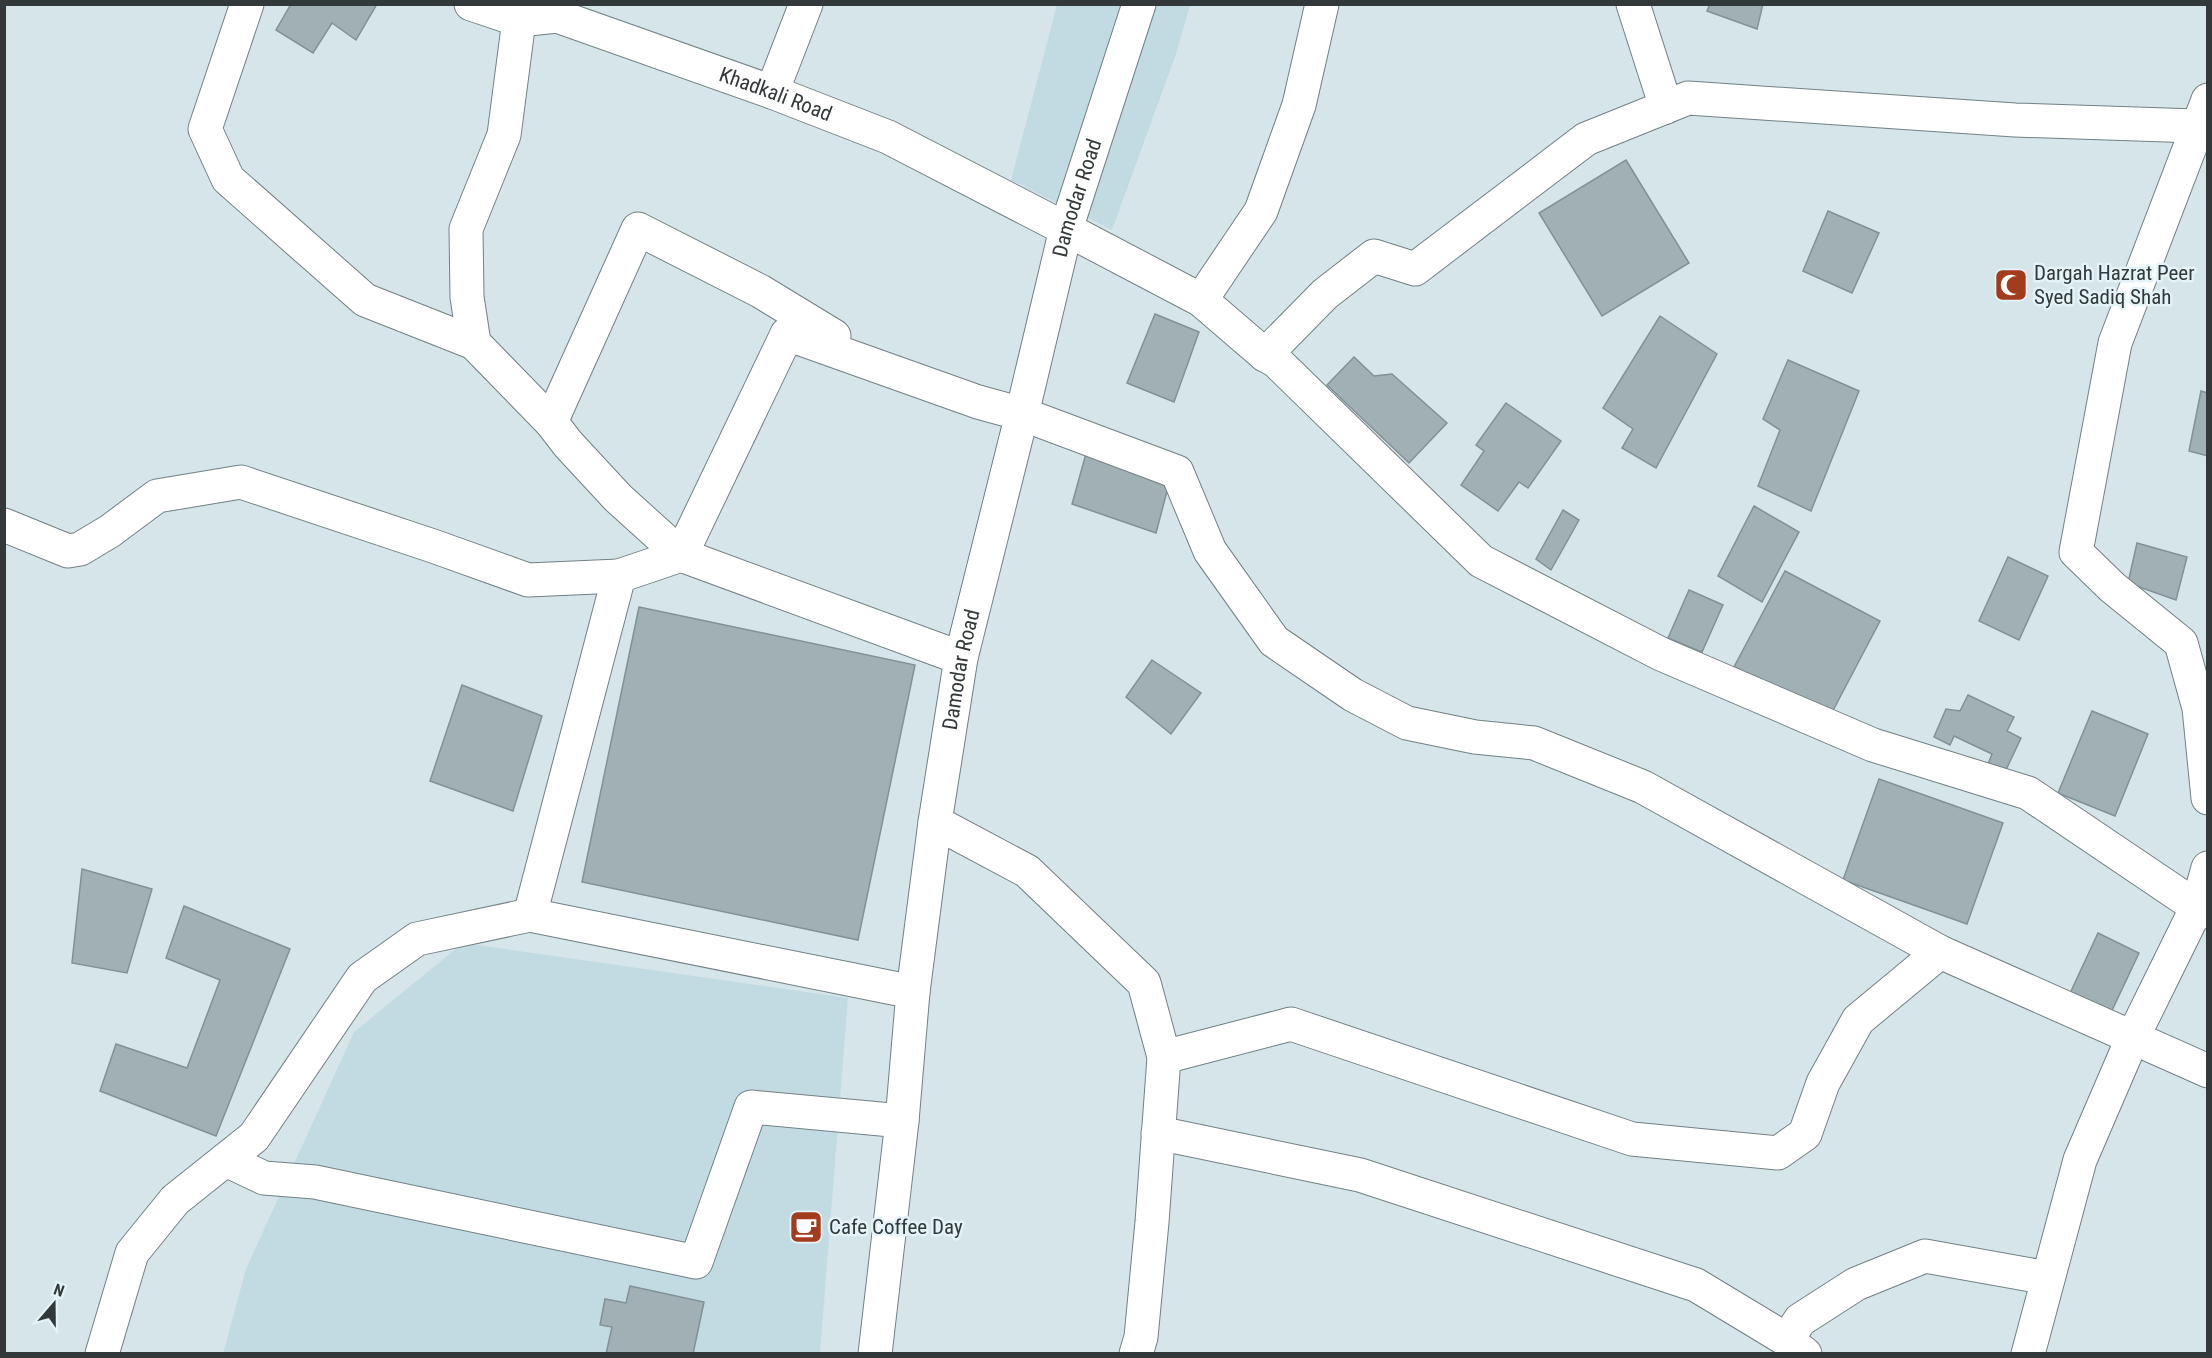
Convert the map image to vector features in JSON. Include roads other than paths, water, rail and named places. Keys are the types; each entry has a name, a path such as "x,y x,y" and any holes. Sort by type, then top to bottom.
{"street":[{"path":"248,4 205,129 228,179 365,300 474,343 551,422 618,498 681,555 961,658"},
{"name":"Khadkali Road","path":"471,4 519,20 558,10 888,137 1066,229 1201,300 1265,355 1276,361 1481,561 1661,654 1863,741 2028,793 2202,910"},
{"path":"772,92 806,4"},
{"name":"Damodar Road","path":"875,1353 902,1121 913,992 935,822 961,658 1066,229 1139,4"},
{"path":"1201,300 1261,211 1299,105 1322,4"},
{"path":"1633,4 1666,107"},
{"path":"474,343 467,297 465,229 504,135 519,20"},
{"path":"1265,355 1325,294 1374,256 1415,269 1586,139 1688,98 2015,120 2204,119 2115,343 2076,552 2112,587 2181,643 2204,709 2208,798"},
{"path":"551,422 638,229 760,291 848,345 855,358"},
{"path":"4,525 68,551 81,549 110,531 157,496 241,482 434,546 528,580 619,576 681,555 787,334 978,402 1022,414 1177,472 1210,551 1274,640 1353,695 1407,723 1475,737 1534,743 1643,787 1940,952 2208,1071"},
{"path":"530,915 619,576"},
{"path":"935,822 1027,871 1144,983 1164,1057 1152,1222 1141,1337 1136,1353"},
{"path":"2028,1353 2080,1160 2133,1037 2202,910 2208,868"},
{"path":"102,1353 132,1253 175,1200 254,1137 362,978 417,939 530,915 913,992"},
{"path":"1164,1057 1291,1024 1632,1139 1778,1153 1805,1134 1823,1083 1858,1020 1940,952"},
{"path":"226,1160 264,1178 315,1182 696,1262 751,1107 902,1121"},
{"path":"1158,1133 1360,1175 1685,1281 1696,1285 1796,1347 1800,1320 1856,1284 1925,1256 2048,1278"}],"place":[{"name":"Dargah Hazrat Peer Syed Sadiq Shah","path":"2011,285"},
{"name":"Cafe Coffee Day","path":"806,1227"}]}
